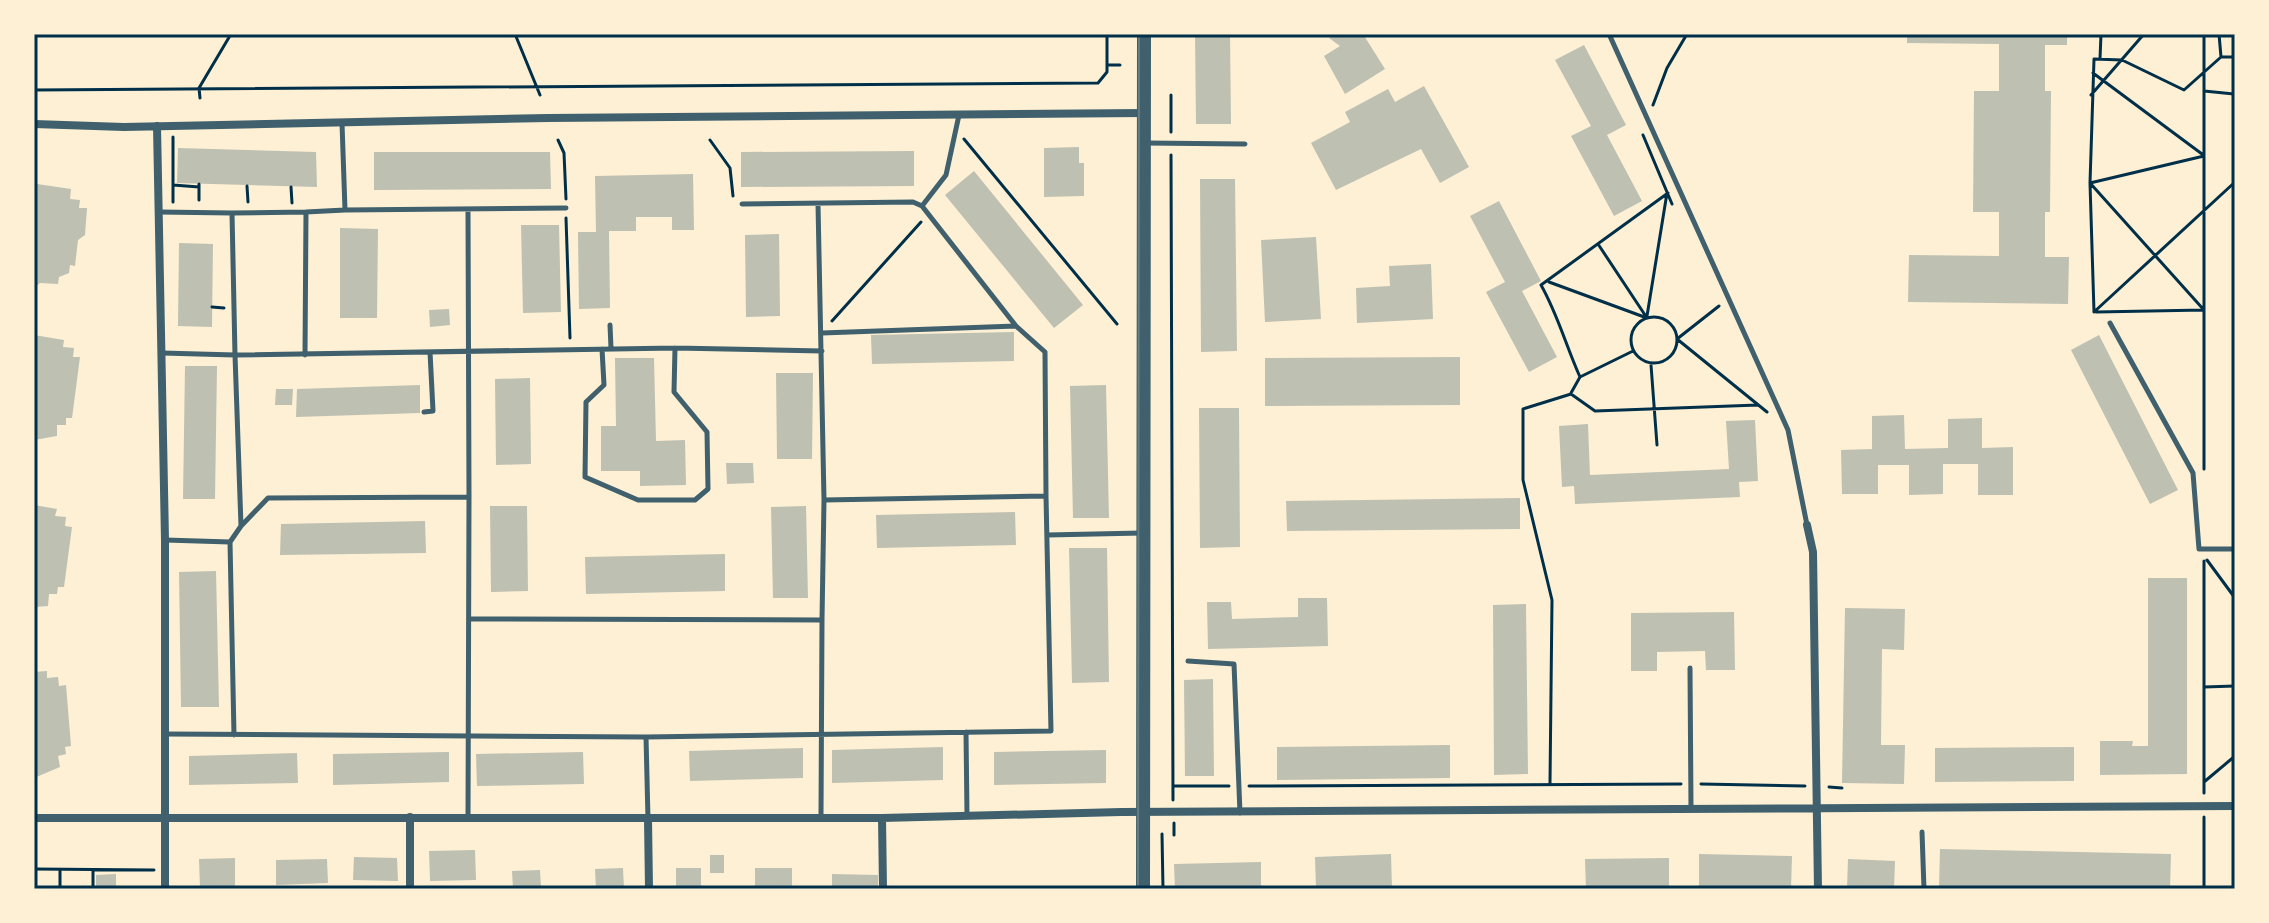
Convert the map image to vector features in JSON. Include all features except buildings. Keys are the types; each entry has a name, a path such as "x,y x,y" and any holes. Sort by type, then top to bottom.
{"street":[{"path":"1143,889 1144,34"},
{"path":"34,124 157,126 548,118 1144,113"},
{"path":"157,126 165,540 165,889"},
{"path":"1807,525 1813,552 1818,889"},
{"path":"34,818 882,818 1143,813 2235,806"},
{"path":"410,817 410,889"},
{"path":"882,818 883,889"},
{"path":"648,819 649,889"}],"lane":[{"path":"1609,34 1788,430 1807,525"},
{"path":"922,206 946,175 959,115"},
{"path":"342,123 345,210"},
{"path":"1144,143 1245,144"},
{"path":"164,734 646,737 821,732 1051,731 1045,352 1016,326 922,206 913,202 742,204"},
{"path":"818,204 824,500 821,816"},
{"path":"159,212 566,208"},
{"path":"468,210 471,352 468,818"},
{"path":"305,355 306,212"},
{"path":"232,213 241,526"},
{"path":"2110,323 2193,473 2199,549 2235,549"},
{"path":"610,325 611,348"},
{"path":"822,333 1016,326"},
{"path":"161,353 305,355 611,348 822,351"},
{"path":"602,349 604,385 586,402 585,477 638,500 695,500 708,489 707,432 674,392 675,348"},
{"path":"424,412 433,411 430,352"},
{"path":"824,500 1046,496"},
{"path":"234,735 230,542 268,498 469,497"},
{"path":"1047,535 1144,533"},
{"path":"165,540 230,542"},
{"path":"469,619 822,620"},
{"path":"1188,661 1234,664 1240,814"},
{"path":"1690,668 1691,809"},
{"path":"966,732 967,817"},
{"path":"646,737 648,819"},
{"path":"1922,832 1924,889"}],"path":[{"path":"200,98 199,88 231,34"},
{"path":"515,34 540,95"},
{"path":"34,90 1098,83 1104,78 1107,65 1107,34"},
{"path":"1648,120 1667,68 1687,34"},
{"path":"2100,59 2101,34"},
{"path":"2091,95 2144,34"},
{"path":"2204,34 2204,470"},
{"path":"2219,34 2221,57"},
{"path":"2094,312 2090,183 2094,59 2122,60 2184,90 2221,57 2235,57"},
{"path":"1107,65 1120,65"},
{"path":"2093,73 2204,156"},
{"path":"2204,91 2235,94 2235,132"},
{"path":"1171,95 1173,786 1803,786"},
{"path":"173,137 173,213"},
{"path":"964,139 1117,324"},
{"path":"558,140 564,153 570,349"},
{"path":"710,140 730,168 731,195 742,204"},
{"path":"2090,183 2204,156"},
{"path":"2094,312 2235,182"},
{"path":"2090,183 2204,310"},
{"path":"173,185 199,186 199,213"},
{"path":"247,186 248,213"},
{"path":"291,187 292,212"},
{"path":"1580,377 1568,351 1560,319 1541,285 1667,193 1647,318 1632,331 1633,351"},
{"path":"822,333 928,214"},
{"path":"1598,244 1647,318"},
{"path":"1547,281 1647,318 1667,321 1677,339 1788,430"},
{"path":"1651,364 1670,357 1677,339 1729,301"},
{"path":"2094,312 2204,310"},
{"path":"1550,784 1552,600 1523,480 1523,409 1571,394 1580,377 1633,351"},
{"path":"1633,351 1651,364 1657,445"},
{"path":"1571,394 1595,411 1758,405"},
{"path":"2204,889 2204,557 2235,598"},
{"path":"2204,687 2235,686"},
{"path":"2204,782 2235,756"},
{"path":"1162,834 1163,889"},
{"path":"34,869 155,870"},
{"path":"60,870 60,889"},
{"path":"93,870 93,889"}],"tram line":[{"path":"1138,889 1139,34"}]}
